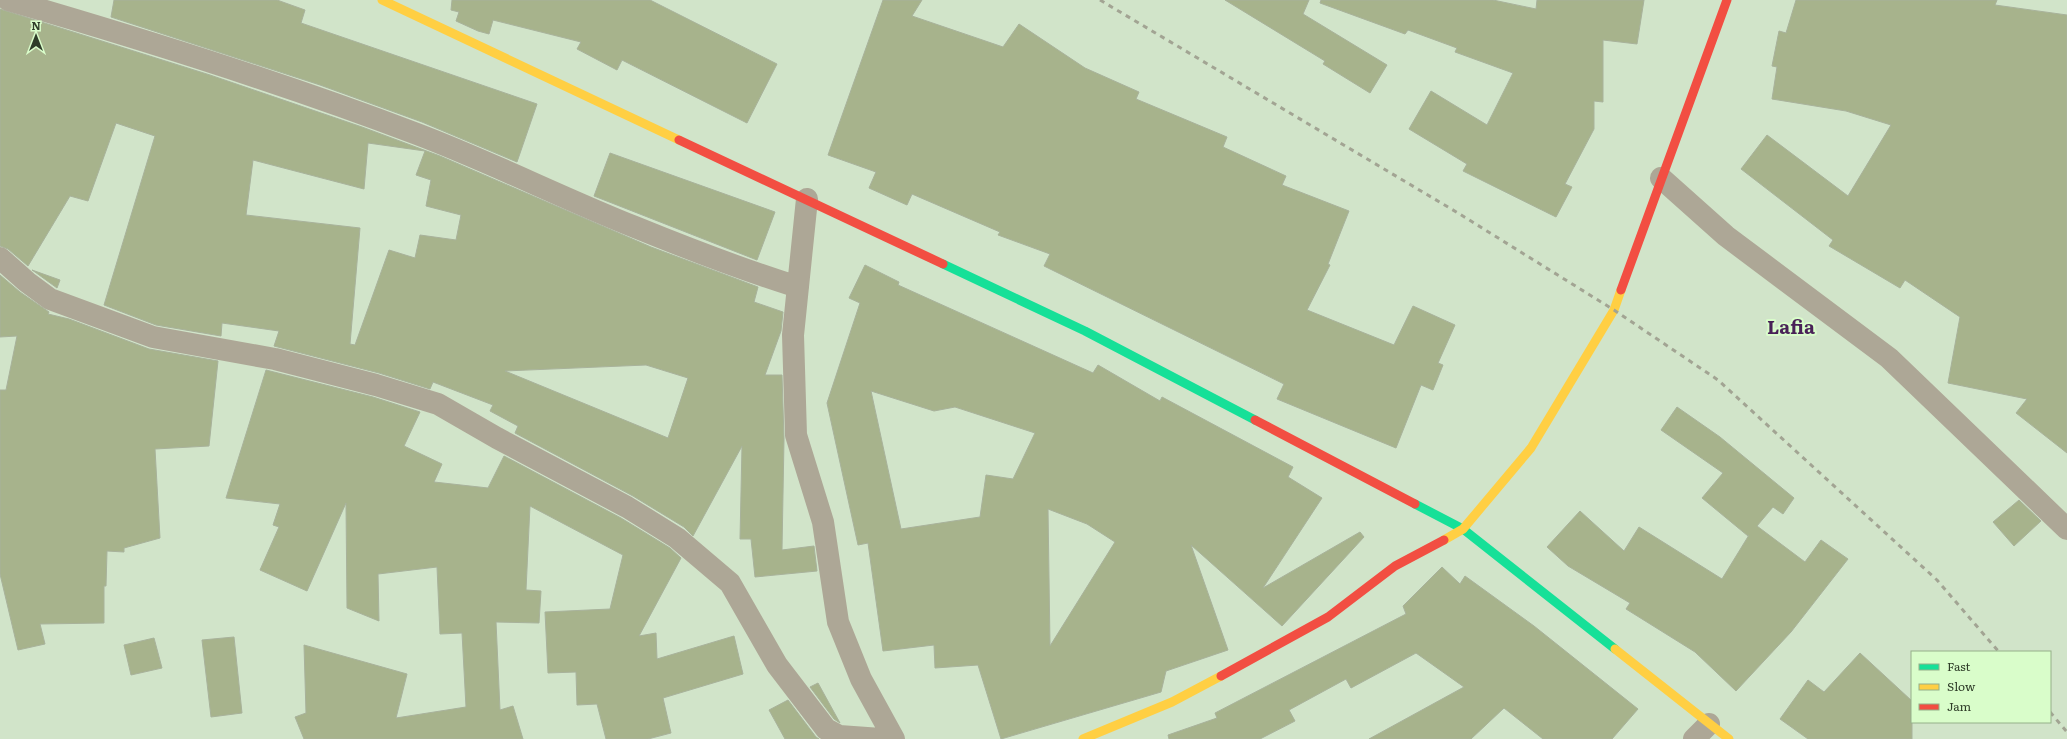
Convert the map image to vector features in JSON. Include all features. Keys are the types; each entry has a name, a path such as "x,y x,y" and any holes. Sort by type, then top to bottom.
{"main road":[{"path":"382,0 1085,331 1463,529 1729,739"},
{"path":"1083,739 1172,702 1262,654 1328,617 1395,566 1463,529 1531,448 1614,310 1727,0"}],"street":[{"path":"8,0 118,32 346,108 419,135 634,227 746,270 798,287"},
{"path":"1661,178 1726,236 1889,358 2067,529"},
{"path":"807,199 793,335 796,435 824,522 838,622 860,679 894,739"},
{"path":"0,258 27,282 50,299 153,337 275,358 376,385 438,404 497,438 627,507 677,538 730,584 777,665 826,729 839,736 881,739"},
{"path":"1694,739 1709,724"}],"building":[{"path":"114,0 277,0 305,10 301,23 537,104 517,162 422,122 320,85 111,17"},
{"path":"452,0 650,0 777,64 747,123 622,60 617,70 577,49 581,42 493,20 489,34 478,31 456,21 459,12 451,10"},
{"path":"883,0 922,0 912,16 1003,47 1019,24 1085,68 1139,92 1136,99 1227,137 1223,147 1286,176 1282,185 1349,211 1328,264 1330,265 1307,310 1394,345 1413,306 1455,325 1438,363 1443,365 1433,390 1421,385 1396,448 1277,399 1284,384 1044,266 1050,254 998,235 1000,232 912,194 907,205 869,188 876,172 828,155"},
{"path":"1225,0 1309,0 1303,14 1387,65 1370,93 1323,64 1325,61"},
{"path":"1321,0 1493,0 1536,9 1537,0 1644,0 1637,44 1603,40 1603,102 1594,101 1594,129 1565,184 1572,187 1556,217 1463,171 1467,164 1409,129 1431,91 1487,125 1513,73 1455,52 1457,48 1408,30 1405,34 1320,3"},
{"path":"1796,0 1997,0 1995,5 2067,15 2067,453 2016,413 2027,399 1948,383 1960,317 1905,280 1900,288 1829,246 1833,240 1741,169 1767,135 1848,196 1891,125 1846,111 1772,99 1777,67 1772,66 1779,31 1786,33"},
{"path":"0,9 210,75 362,127 440,156 651,247 758,287 754,302 783,312 781,331 765,375 782,375 784,439 782,550 814,546 817,571 755,577 751,539 740,539 742,446 693,536 684,527 633,496 515,433 518,426 490,411 493,405 433,382 430,389 379,373 274,346 279,331 222,323 221,336 156,325 104,305 155,136 116,123 88,201 70,196 28,266 8,249 0,246","holes":["368,143 425,151 416,175 431,180 426,206 461,215 456,240 420,235 415,258 389,250 355,345 350,344 360,228 246,215 253,160 364,189","646,365 688,378 668,438 505,371"]},
{"path":"610,153 775,212 757,260 594,196"},
{"path":"865,265 899,282 898,285 1093,373 1098,365 1160,401 1162,397 1293,467 1288,477 1322,498 1263,588 1360,532 1364,537 1282,626 1191,545 1228,650 1166,671 1161,692 1001,739 978,665 935,668 934,645 883,651 868,543 858,545 827,403 860,303 849,298","holes":["871,391 934,411 955,407 1035,433 1013,479 986,475 980,517 901,529","1048,509 1087,524 1115,542 1050,646"]},
{"path":"32,270 60,280 57,288 35,272"},
{"path":"0,275 20,292 49,312 48,314 69,319 149,349 218,361 209,446 155,449 160,538 124,548 124,552 107,551 106,586 104,586 104,623 40,624 45,644 18,650 0,574 0,390 6,390 17,336 0,337"},
{"path":"266,370 373,397 420,412 404,446 442,464 434,482 488,488 504,456 621,518 670,548 681,558 639,636 656,633 657,659 734,636 743,674 663,698 671,733 648,739 606,739 597,704 577,705 576,672 548,673 545,612 610,609 623,555 530,506 526,590 541,591 539,623 496,622 500,710 513,706 523,739 304,739 295,717 306,713 304,645 407,674 396,718 466,707 462,633 440,634 437,567 378,574 379,621 347,608 346,503 307,591 260,570 279,527 273,525 280,504 226,498"},
{"path":"1677,407 1720,437 1794,498 1783,514 1773,507 1757,526 1805,562 1821,540 1848,559 1791,632 1736,691 1695,652 1626,609 1630,603 1568,566 1547,547 1580,511 1624,551 1639,527 1722,579 1749,535 1748,536 1702,498 1723,473 1661,430"},
{"path":"2019,500 2041,521 2014,546 1993,522"},
{"path":"1442,567 1460,584 1465,576 1534,626 1638,709 1612,739 1543,739 1504,708 1471,739 1369,739 1464,687 1416,653 1351,688 1346,679 1289,710 1295,721 1260,739 1169,739 1168,735 1217,718 1215,713 1406,614 1403,606"},
{"path":"234,637 242,713 211,717 202,640"},
{"path":"154,638 162,668 131,675 124,645"},
{"path":"1860,653 1911,700 1912,739 1808,739 1780,719 1808,680 1824,692"},
{"path":"818,683 840,723 834,719 810,687"},
{"path":"788,700 819,739 785,739 769,710"}],"railway":[{"path":"1100,0 1458,213 1614,310 1718,380 1937,580 1998,651"},
{"path":"2051,713 2067,732"}],"traffic: fast":[{"path":"943,264 1085,331 1255,420"},
{"path":"1415,504 1463,529 1615,649"}],"traffic: slow":[{"path":"382,0 679,140"},
{"path":"1444,540 1463,529 1531,448 1614,310 1621,290"},
{"path":"1615,649 1729,739"},
{"path":"1083,739 1172,702 1221,676"}],"traffic: jam":[{"path":"1621,290 1727,0"},
{"path":"679,140 943,264"},
{"path":"1255,420 1415,504"},
{"path":"1221,676 1328,617 1395,566 1444,540"}],"district":[{"name":"Lafia","path":"1791,326"}]}
